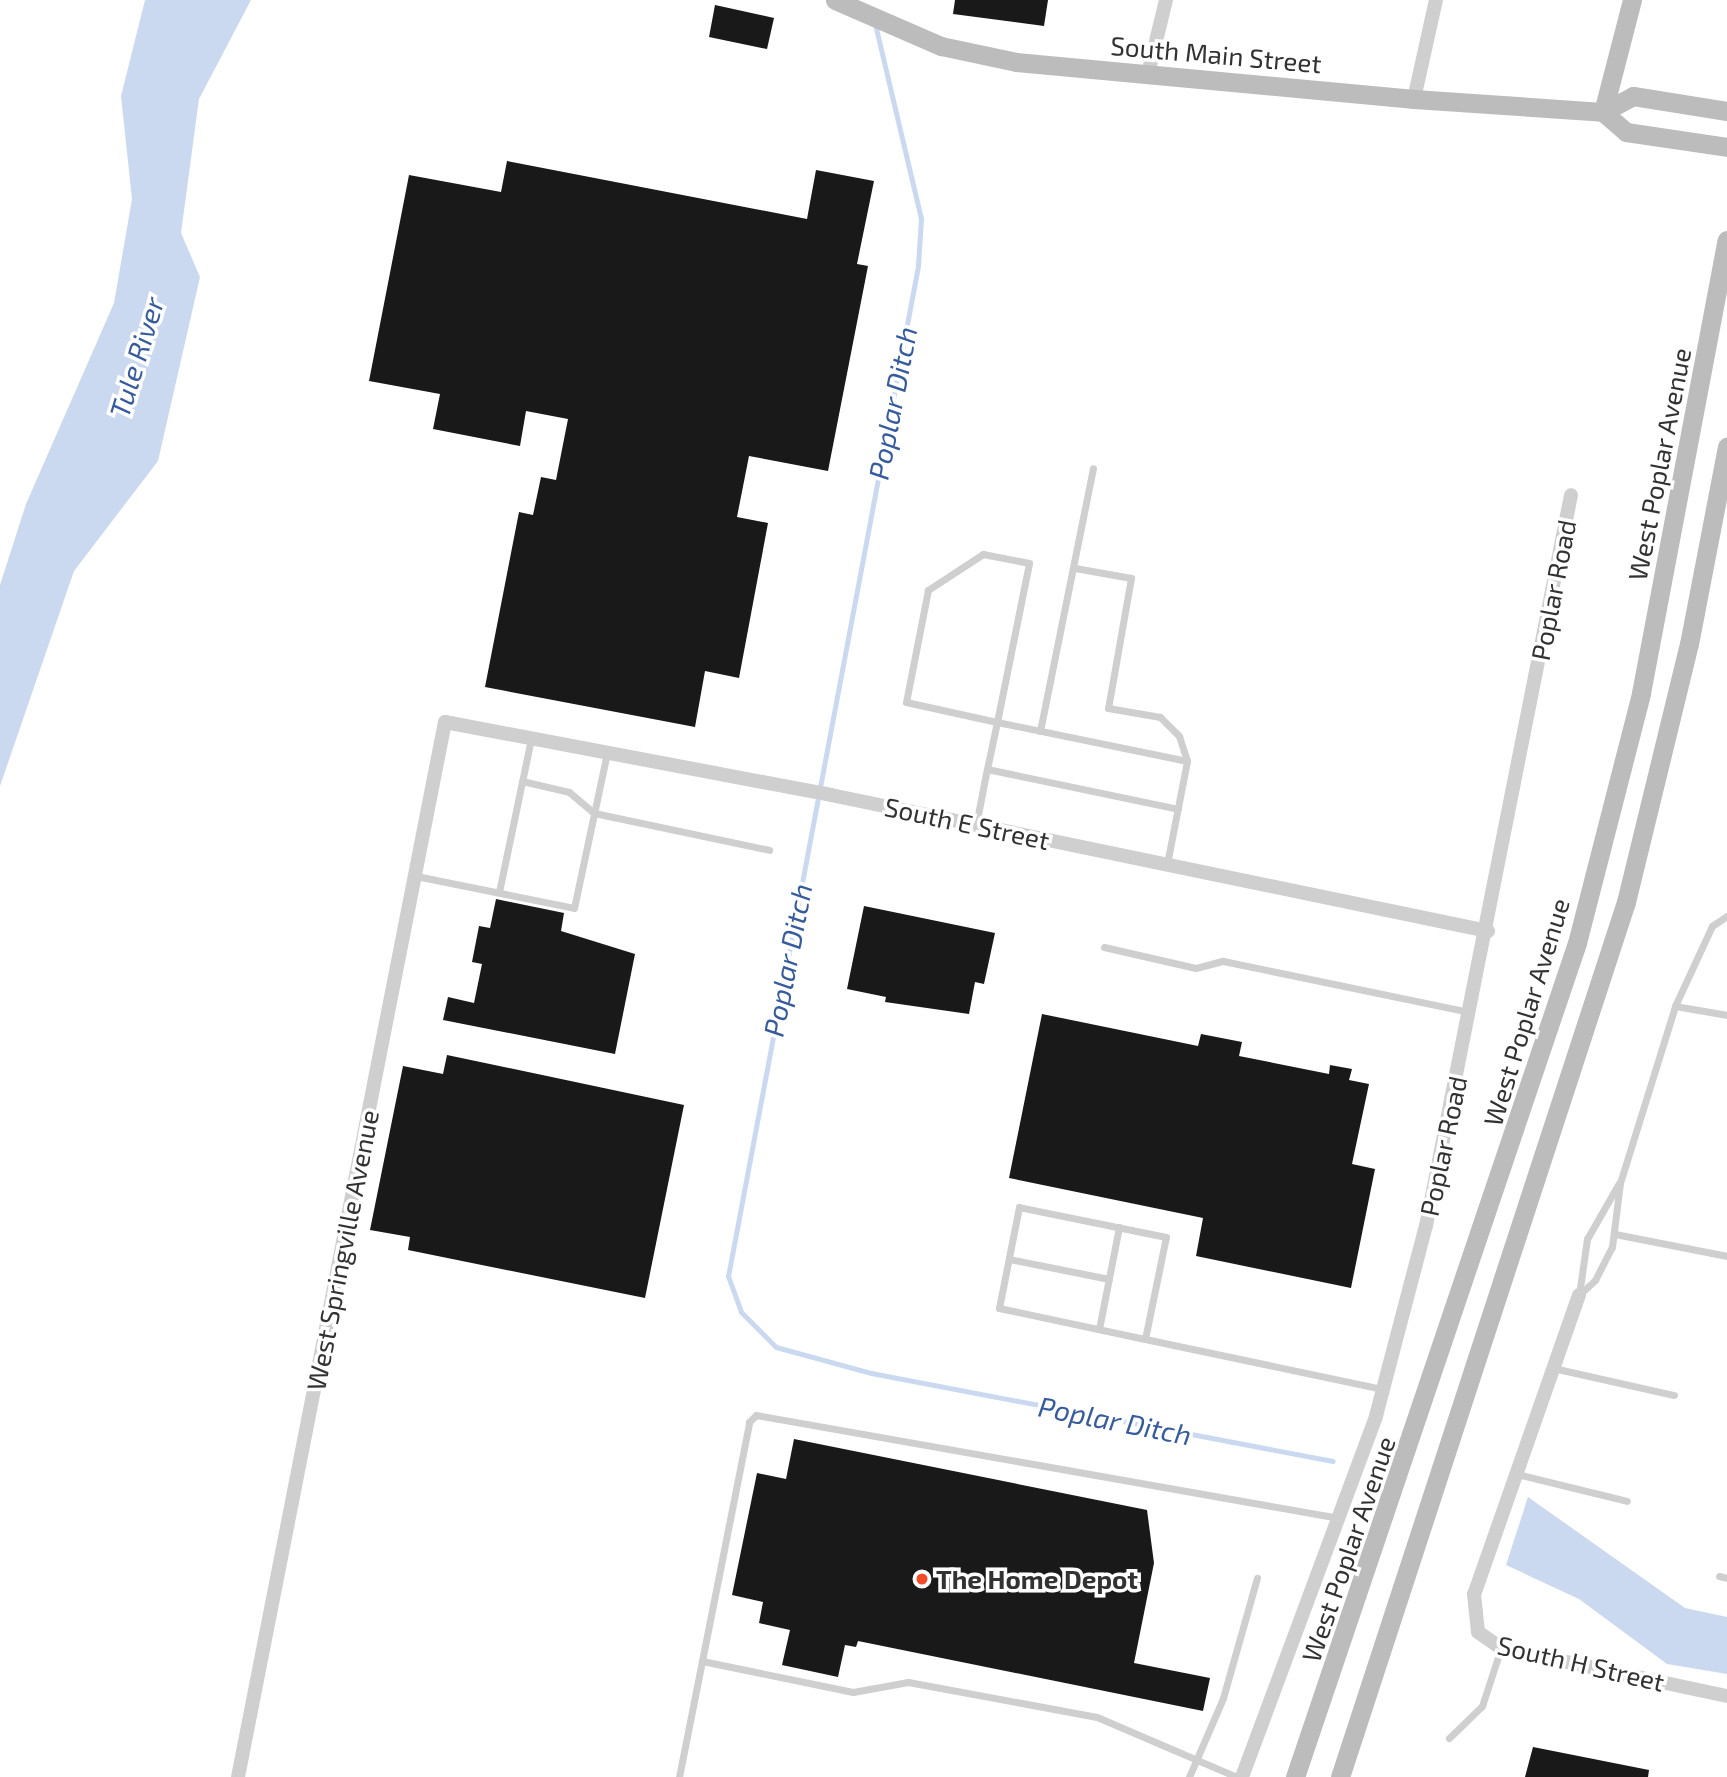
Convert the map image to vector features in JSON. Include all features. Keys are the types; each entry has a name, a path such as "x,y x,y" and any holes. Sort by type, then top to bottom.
{"main road":[{"name":"South Main Street","path":"835,0 909,34 994,58 1414,99 1603,112"},
{"path":"1603,112 1632,0"},
{"path":"1603,112 1633,96 1727,111"},
{"path":"1603,112 1626,132 1727,147"},
{"name":"West Poplar Avenue","path":"1295,1777 1588,903 1641,693 1726,245"},
{"path":"1340,1777 1626,902 1686,658 1727,447"}],"street":[{"path":"1148,74 1167,0"},
{"path":"1414,99 1436,0"},
{"name":"Poplar Road","path":"1240,1777 1339,1518 1383,1389 1471,1013 1571,495"},
{"name":"South E Street","path":"445,722 976,825 1488,931"},
{"name":"West Springville Avenue","path":"238,1777 445,722"},
{"path":"1516,1474 1579,1295"},
{"name":"South H Street","path":"1516,1474 1474,1594 1478,1632 1501,1648 1727,1696"}],"lane":[{"path":"1040,731 1075,568 1093,468"},
{"path":"976,825 988,769 997,722 1029,562 983,555 929,590 906,702 997,722 1187,761"},
{"path":"1075,568 1131,578 1108,708 1160,717 1179,736 1187,761 1167,864"},
{"path":"499,892 531,739"},
{"path":"416,876 574,908 607,752"},
{"path":"988,769 1178,809"},
{"path":"522,781 569,792 594,813 769,850"},
{"path":"1579,1295 1595,1280 1615,1234 1620,1183 1675,1006 1712,926 1727,916"},
{"path":"1104,947 1196,968 1223,961 1471,1013"},
{"path":"1675,1006 1727,1015"},
{"path":"1579,1295 1592,1226 1620,1183"},
{"path":"1145,1339 1166,1237 1019,1207 999,1308 1145,1339 1383,1389"},
{"path":"1099,1329 1119,1227"},
{"path":"1615,1234 1727,1256"},
{"path":"1009,1259 1109,1279"},
{"path":"1553,1368 1674,1395"},
{"path":"680,1777 749,1422 756,1415 1339,1518"},
{"path":"1516,1474 1627,1501"},
{"path":"1189,1777 1223,1698 1257,1578"},
{"path":"1449,1738 1482,1706 1501,1648"},
{"path":"702,1661 853,1692 908,1682 1097,1717 1240,1777"}],"water":[{"name":"Tule River","path":"145,0 251,0 199,99 181,233 200,277 158,461 74,571 0,786 0,585 26,504 114,303 132,199 121,96"},
{"path":"1528,1497 1685,1608 1727,1617 1727,1674 1667,1664 1579,1599 1506,1565"}],"building":[{"path":"955,0 1048,0 1044,26 953,14"},
{"path":"715,5 774,18 767,49 709,37"},
{"path":"507,161 807,219 816,170 874,181 857,264 868,266 828,471 749,456 737,517 768,523 739,678 705,671 695,727 485,687 519,512 533,515 541,477 556,480 568,419 526,411 520,446 433,429 440,394 369,381 409,175 501,192"},
{"path":"496,899 564,913 561,931 635,954 615,1054 443,1020 448,997 474,1003 482,964 472,962 479,926 490,928"},
{"path":"864,906 995,933 984,984 975,982 969,1014 885,1002 886,997 847,989"},
{"path":"1042,1014 1198,1046 1201,1034 1242,1042 1239,1056 1329,1074 1330,1065 1352,1069 1349,1080 1369,1084 1352,1164 1375,1169 1351,1288 1196,1256 1203,1218 1009,1178"},
{"path":"447,1055 684,1105 645,1298 408,1250 410,1237 370,1230 403,1066 443,1074"},
{"name":"The Home Depot","path":"794,1439 1147,1510 1154,1563 1134,1663 1210,1678 1203,1711 858,1641 856,1647 845,1645 838,1677 782,1665 790,1630 759,1623 763,1602 732,1595 757,1473 786,1479"},
{"path":"1533,1747 1649,1770 1648,1777 1525,1777"}],"waterway":[{"name":"Poplar Ditch","path":"875,24 921,218 918,266 728,1276 741,1312 776,1347 871,1373 1333,1461"}],"place":[{"name":"The Home Depot","path":"922,1579"}]}
